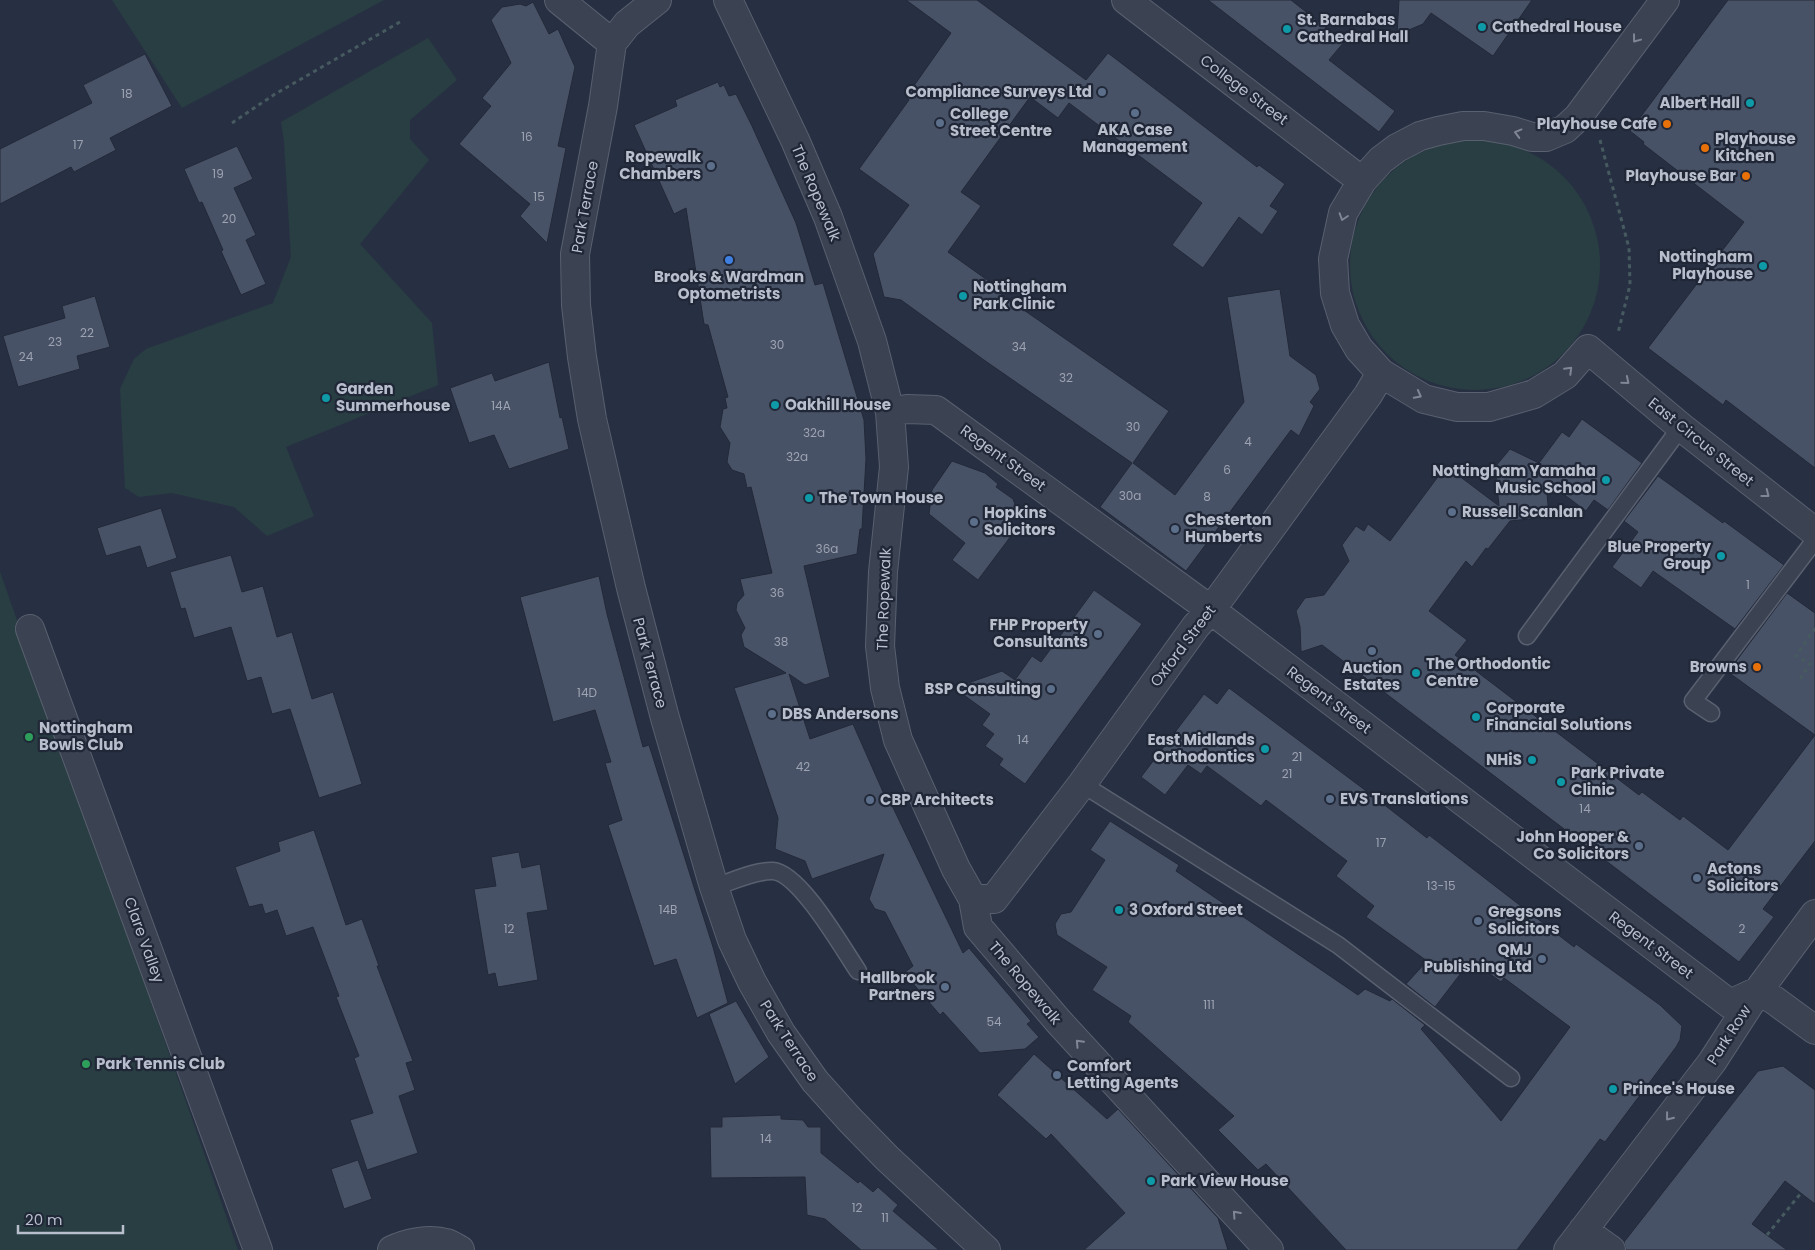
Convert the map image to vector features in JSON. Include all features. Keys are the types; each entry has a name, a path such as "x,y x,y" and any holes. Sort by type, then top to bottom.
{"street":[{"path":"559,0 612,43 627,24 657,0"},
{"name":"The Ropewalk","path":"728,0 795,140 828,217 872,341 890,412 894,467 883,572 880,646 885,688 898,740 956,869 973,899 978,927 1058,1022 1269,1250"},
{"name":"College Street","path":"1126,0 1362,180"},
{"path":"1588,350 1564,375 1534,394 1489,407 1457,407 1424,399 1381,373 1360,349 1345,325 1335,293 1332,259 1343,213 1362,180 1381,160 1397,148 1420,136 1438,130 1463,126 1484,126 1513,131 1532,137 1546,137 1565,129 1578,117 1665,0"},
{"name":"Park Terrace","path":"612,43 603,106 576,254 576,305 582,357 592,419 631,588 665,718 714,887 732,940 752,982 781,1033 815,1081 886,1158 986,1250"},
{"name":"East Circus Street","path":"1588,350 1681,427 1815,532"},
{"name":"Oxford Street","path":"973,899 994,899 1082,784 1196,626 1210,610 1368,395 1381,373"},
{"name":"Regent Street","path":"890,412 907,409 936,410 1210,610 1730,1004 1758,992"},
{"name":"Clare Valley","path":"30,629 258,1250"},
{"name":"Park Row","path":"1576,1240 1712,1062 1758,992 1815,914"},
{"path":"1758,992 1774,1000 1815,1030"},
{"path":"1576,1240 1611,1250"},
{"path":"392,1250 400,1246 426,1242 446,1243 460,1250"}],"lane":[{"path":"1527,636 1681,427"},
{"path":"1710,713 1692,701 1815,540"},
{"path":"1082,784 1338,945 1511,1078"},
{"path":"714,887 760,872 774,871 790,879 809,898 858,971"}],"path":[{"path":"232,123 275,94 400,22"},
{"path":"1578,117 1599,136 1629,248 1630,285 1618,332 1612,342 1588,350"},
{"path":"1800,679 1810,664 1796,656 1815,628"},
{"path":"1767,1235 1801,1193"}],"green space":[{"path":"112,0 384,0 182,108"},
{"path":"428,38 457,80 410,120 410,139 429,160 360,244 432,323 438,385 286,447 314,516 267,536 234,507 172,493 139,497 125,488 120,389 134,359 146,349 273,303 291,257 284,141 281,122"},
{"path":"1475,140 1499,143 1523,150 1544,161 1563,177 1579,196 1590,217 1597,241 1600,265 1597,289 1590,313 1579,334 1563,353 1544,369 1523,380 1499,387 1475,390 1451,387 1427,380 1406,369 1387,353 1371,334 1360,313 1353,289 1350,265 1353,241 1360,217 1371,196 1387,177 1406,161 1427,150 1451,143"},
{"name":"Park Tennis Club","path":"0,572 238,1250 0,1250"}],"building":[{"path":"906,0 977,0 1086,80 1108,53 1257,167 1259,165 1285,184 1270,206 1278,211 1262,235 1239,217 1203,268 1172,245 1202,203 1069,103 1058,118 1030,97 961,192 981,206 948,252 1000,289 998,292 1169,411 1133,463 1175,495 1244,402 1227,297 1280,289 1290,356 1316,375 1320,389 1310,402 1314,406 1299,436 1291,430 1186,571 1100,507 1132,463 901,300 884,297 873,254 909,205 859,169 909,100 906,97 951,33"},
{"name":"St. Barnabas Cathedral Hall","path":"1208,0 1291,0 1344,42 1329,60 1395,111 1379,132"},
{"name":"Cathedral House","path":"1399,0 1532,0 1493,56 1431,13 1423,24 1397,35"},
{"name":"Nottingham Playhouse","path":"1728,0 1815,0 1815,468 1726,400 1723,405 1648,348 1744,222 1643,144 1644,142 1630,131"},
{"path":"533,2 549,34 558,29 575,67 558,146 566,148 547,243 520,216 530,204 459,144 491,106 482,98 511,63 491,20 502,7 520,4 526,6"},
{"path":"145,54 172,106 110,138 116,150 74,172 71,167 0,204 0,149 92,103 83,85"},
{"path":"718,82 720,87 724,85 729,96 736,94 796,223 815,285 823,283 864,420 866,459 862,529 860,529 857,554 804,566 830,677 805,685 789,674 810,739 853,724 884,794 886,793 963,953 969,948 1031,1021 1027,1024 1039,1037 1025,1049 980,1053 943,1012 940,1015 904,973 913,966 885,912 875,909 869,899 884,854 812,879 805,861 775,849 778,818 734,688 786,673 744,647 741,635 745,628 736,610 737,603 744,595 740,579 772,573 751,487 747,488 744,474 732,470 727,462 730,443 720,427 723,409 727,408 725,398 728,397 708,325 704,324 686,208 674,214 634,125 677,106 675,100"},
{"path":"237,146 253,179 234,188 256,235 246,240 266,284 241,295 202,202 199,203 184,169"},
{"path":"95,296 110,347 77,356 80,369 18,387 3,336 65,318 62,306"},
{"path":"549,362 560,418 562,417 569,449 509,469 494,435 469,443 450,388 492,373 495,381"},
{"path":"1582,419 1642,463 1608,510 1594,500 1586,511 1546,481 1549,517 1510,521 1472,567 1466,561 1429,611 1467,640 1455,655 1639,795 1642,792 1680,820 1683,816 1728,850 1815,735 1815,841 1763,909 1774,917 1739,962 1322,645 1301,652 1300,627 1296,611 1305,598 1324,595 1349,561 1342,545 1356,526 1364,531 1368,524 1390,541 1446,466 1499,506 1495,467 1510,449 1539,463 1562,432 1569,437"},
{"name":"Hopkins Solicitors","path":"952,461 985,473 998,484 996,487 1013,499 1018,512 1003,530 1011,536 978,580 952,560 965,543 929,514 932,490"},
{"path":"1658,476 1784,565 1735,629 1653,571 1641,588 1612,567 1638,532 1624,521"},
{"path":"161,508 177,558 147,568 140,546 106,556 97,528"},
{"path":"231,555 242,592 263,586 277,637 292,632 312,699 333,692 362,784 319,798 290,709 272,714 261,677 247,681 231,627 194,638 185,608 181,609 170,572"},
{"path":"599,576 607,614 643,747 649,745 713,947 728,1003 697,1018 676,959 654,966 608,825 622,820 605,763 611,762 595,710 553,722 520,597"},
{"path":"1094,590 1142,624 1025,784 999,765 1003,759 985,746 994,734 982,725 990,714 954,688 1002,671 1015,680 1032,656 1041,662"},
{"name":"Browns","path":"1787,593 1815,613 1815,735 1728,672"},
{"path":"1229,688 1427,838 1429,835 1574,947 1576,944 1660,1005 1682,1026 1680,1040 1676,1047 1605,1142 1600,1139 1517,1250 1346,1250 1266,1164 1258,1170 1218,1130 1234,1116 1128,1022 1131,1016 1092,990 1107,967 1057,935 1055,924 1061,914 1071,912 1105,860 1090,850 1110,821 1179,865 1176,871 1358,995 1365,989 1390,1001 1392,999 1425,1025 1421,1029 1501,1121 1570,1027 1504,978 1501,982 1471,960 1435,1007 1406,984 1427,961 1366,917 1374,906 1336,876 1347,861 1266,800 1261,806 1207,766 1201,774 1188,765 1165,795 1141,777 1204,694 1217,704"},
{"path":"314,830 346,925 362,919 379,966 377,966 413,1061 406,1063 415,1090 399,1096 418,1153 367,1170 350,1120 373,1113 354,1058 359,1056 336,997 339,996 313,927 286,936 277,910 265,914 262,904 249,907 235,867 280,851 278,842"},
{"path":"519,852 522,868 540,864 548,910 527,913 538,980 498,987 495,973 488,975 474,889 496,886 491,857"},
{"path":"736,1001 769,1057 735,1084 709,1014"},
{"name":"Park View House","path":"1034,1054 1107,1119 1118,1109 1218,1218 1228,1250 1084,1250 1125,1213 1051,1134 1046,1139 997,1095"},
{"path":"1783,1066 1815,1090 1815,1204 1785,1181 1752,1224 1787,1250 1626,1250 1624,1242 1758,1071"},
{"path":"781,1115 781,1119 803,1120 808,1127 821,1127 821,1153 858,1183 860,1181 873,1192 878,1187 898,1205 893,1211 939,1250 861,1250 825,1219 807,1215 805,1177 711,1178 710,1127 722,1127 722,1117"},
{"path":"358,1160 372,1199 344,1209 331,1169"}],"place":[{"name":"Cathedral House","path":"1482,27"},
{"name":"St. Barnabas Cathedral Hall","path":"1287,29"},
{"name":"Compliance Surveys Ltd","path":"1102,92"},
{"name":"Albert Hall","path":"1750,103"},
{"name":"AKA Case Management","path":"1135,113"},
{"name":"College Street Centre","path":"940,123"},
{"name":"Playhouse Cafe","path":"1667,124"},
{"name":"Playhouse Kitchen","path":"1705,148"},
{"name":"Ropewalk Chambers","path":"711,166"},
{"name":"Playhouse Bar","path":"1746,176"},
{"name":"Brooks & Wardman Optometrists","path":"729,260"},
{"name":"Nottingham Playhouse","path":"1763,266"},
{"name":"Nottingham Park Clinic","path":"963,296"},
{"name":"Garden Summerhouse","path":"326,398"},
{"name":"Oakhill House","path":"775,405"},
{"name":"Nottingham Yamaha Music School","path":"1606,480"},
{"name":"The Town House","path":"809,498"},
{"name":"Russell Scanlan","path":"1452,512"},
{"name":"Hopkins Solicitors","path":"974,522"},
{"name":"Chesterton Humberts","path":"1175,529"},
{"name":"Blue Property Group","path":"1721,556"},
{"name":"FHP Property Consultants","path":"1098,634"},
{"name":"Auction Estates","path":"1372,651"},
{"name":"Browns","path":"1757,667"},
{"name":"The Orthodontic Centre","path":"1416,673"},
{"name":"BSP Consulting","path":"1051,689"},
{"name":"DBS Andersons","path":"772,714"},
{"name":"Corporate Financial Solutions","path":"1476,717"},
{"name":"Nottingham Bowls Club","path":"29,737"},
{"name":"East Midlands Orthodontics","path":"1265,749"},
{"name":"NHiS","path":"1532,760"},
{"name":"Park Private Clinic","path":"1561,782"},
{"name":"EVS Translations","path":"1330,799"},
{"name":"CBP Architects","path":"870,800"},
{"name":"John Hooper & Co Solicitors","path":"1639,846"},
{"name":"Actons Solicitors","path":"1697,878"},
{"name":"3 Oxford Street","path":"1119,910"},
{"name":"Gregsons Solicitors","path":"1478,921"},
{"name":"QMJ Publishing Ltd","path":"1542,959"},
{"name":"Hallbrook Partners","path":"945,987"},
{"name":"Park Tennis Club","path":"86,1064"},
{"name":"Comfort Letting Agents","path":"1057,1075"},
{"name":"Prince's House","path":"1613,1089"},
{"name":"Park View House","path":"1151,1181"}]}
